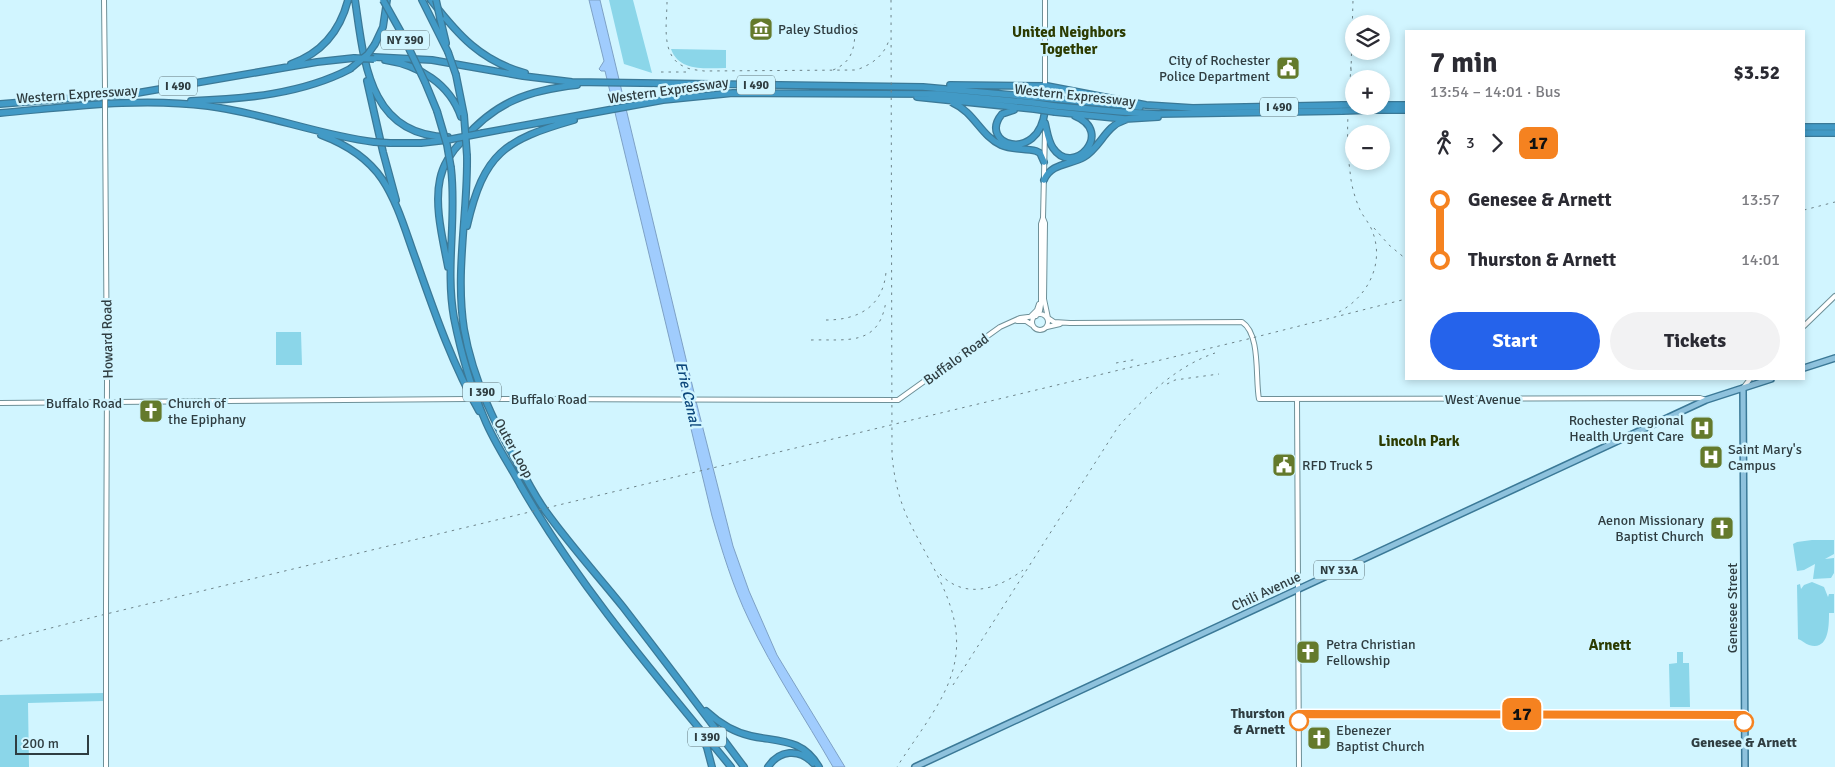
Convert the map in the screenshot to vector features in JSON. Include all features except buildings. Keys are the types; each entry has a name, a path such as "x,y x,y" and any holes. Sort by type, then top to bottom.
{"highway":[{"path":"264,71 307,58 322,47 338,27 348,0"},
{"path":"356,0 375,117 404,227"},
{"name":"Outer Loop","path":"383,0 425,82 437,111 447,145 454,200 450,282 452,305 458,340 484,419 533,506 601,607 732,767"},
{"path":"159,101 213,100 266,95 328,79 350,68 368,54 384,27 388,0"},
{"name":"NY 390","path":"422,0 448,52 456,75 462,116"},
{"path":"433,1 440,18 448,52"},
{"path":"433,1 465,40 478,52 520,72 564,81"},
{"name":"Western Expressway","path":"0,104 137,93 330,60 354,58 432,60 524,76 599,83 950,88 1034,103"},
{"path":"374,58 409,66 436,80 451,96 462,116"},
{"path":"367,72 381,103 397,121 422,133 448,138 483,133"},
{"path":"450,282 438,199 439,184 447,160 465,136 484,118 515,99 533,92 553,88 599,83"},
{"path":"884,86 923,84 1045,86 1146,105 1193,111"},
{"name":"Western Expressway","path":"0,113 159,101 243,112 338,136 374,142 421,143 634,105 694,96 738,93 950,95 1131,113 1342,108 1405,110"},
{"path":"879,93 937,99 1055,105 1135,119"},
{"path":"937,99 964,109 999,144 1009,148 1036,151 1040,153 1044,162"},
{"path":"1034,103 1002,114 996,127 997,133 1002,140 1013,145 1022,144 1030,140 1041,127 1045,111"},
{"path":"1390,105 1405,104"},
{"path":"1045,123 1050,143 1058,154 1074,157 1086,150 1090,144 1091,137 1087,124 1055,105"},
{"path":"463,248 473,203 481,182 486,171 501,152 533,132 606,111"},
{"path":"1044,180 1047,174 1054,168 1089,154 1113,125 1124,120 1193,111"},
{"name":"Outer Loop","path":"462,116 467,156 467,185 460,276 463,317 469,352 484,399 513,457 546,512 628,613 744,767"},
{"path":"284,122 333,140 362,157 373,168 387,188 404,227 450,350 484,419"},
{"path":"1805,127 1835,127"},
{"path":"1805,133 1835,133"},
{"path":"695,701 715,720 732,730 750,736 786,741 797,745 806,751 819,767"},
{"path":"682,708 704,740 712,767"},
{"path":"768,767 775,759 790,753 803,755 815,767"}],"main road":[{"name":"Howard Road","path":"104,0 107,403 106,767"},
{"path":"1033,326 1032,320 1038,308 1040,297 1041,224 1043,218 1045,0"},
{"path":"1043,218 1045,224 1044,299 1049,323 1047,327"},
{"path":"1805,325 1835,296"},
{"path":"1034,316 1041,315 1054,322 1070,323"},
{"name":"Buffalo Road","path":"0,404 468,399 898,400 995,331 1013,321 1034,316"},
{"path":"1013,321 1026,321 1039,329 1070,323"},
{"name":"West Avenue","path":"1070,323 1242,322 1250,329 1255,352 1260,400 1701,398 1706,400"},
{"path":"1805,368 1835,358"},
{"path":"1743,388 1749,380"},
{"name":"Chili Avenue","path":"914,767 1706,400 1768,380"},
{"name":"Genesee Street","path":"1743,388 1744,767"},
{"path":"1297,400 1299,767"}],"shaded area":[{"path":"609,0 633,0 652,73 624,64"},
{"path":"671,49 726,50 726,68 702,68 687,65 680,62"},
{"path":"276,332 301,332 302,365 276,365"},
{"path":"1812,540 1834,540 1834,554 1825,559 1834,558 1834,573 1831,578 1813,579 1815,564 1804,570 1797,571 1793,544"},
{"path":"1812,582 1824,587 1828,597 1829,594 1834,594 1834,613 1829,613 1827,636 1821,644 1816,646 1798,639 1797,585 1800,584 1801,589 1804,585"},
{"path":"1677,652 1683,652 1683,663 1689,663 1690,707 1670,707 1669,664 1677,663"},
{"path":"105,693 104,701 28,703 29,767 0,767 0,695"}],"water":[{"name":"Erie Canal","path":"589,0 600,0 697,405 733,546 749,591 777,655 845,767 833,767 779,676 758,639 728,569 712,516 605,71 599,69 604,61"}],"railway":[{"path":"891,0 892,455 902,505 946,596 953,615 956,634 956,655 947,687 934,711 897,767"},
{"path":"1351,70 1353,0"},
{"path":"667,2 666,29 668,48 677,62 694,70 856,70 876,59 884,51 889,40"},
{"path":"833,70 846,62 850,57 854,45 855,23"},
{"path":"1339,312 1359,297 1366,287 1372,276 1377,253 1371,228 1359,207 1351,176 1348,131 1351,65"},
{"path":"661,72 691,72"},
{"path":"1805,210 1835,202"},
{"path":"1374,228 1389,245 1405,258"},
{"path":"826,320 848,317 867,309 880,294 886,272"},
{"path":"0,641 1248,339 1405,299"},
{"path":"811,340 849,339 869,333 882,316 886,301"},
{"path":"953,685 1118,427 1162,383 1188,366 1215,353"},
{"path":"1116,363 1138,359"},
{"path":"1167,384 1175,380 1219,374"},
{"path":"940,574 960,587 981,589 1003,582 1023,570"}],"bus line":[{"name":"17","path":"1299,721 1299,714 1744,715 1744,722"}],"place":[{"name":"Paley Studios","path":"761,29"},
{"name":"City of Rochester Police Department","path":"1288,68"},
{"name":"Church of the Epiphany","path":"151,411"},
{"name":"Rochester Regional Health Urgent Care","path":"1702,428"},
{"name":"Saint Mary's Campus","path":"1711,457"},
{"name":"RFD Truck 5","path":"1284,465"},
{"name":"Aenon Missionary Baptist Church","path":"1722,528"},
{"name":"Petra Christian Fellowship","path":"1308,652"},
{"name":"Thurston & Arnett","path":"1299,721"},
{"name":"Genesee & Arnett","path":"1744,722"},
{"name":"Ebenezer Baptist Church","path":"1319,738"}],"district":[{"name":"United Neighbors Together","path":"1069,40"},
{"name":"Lincoln Park","path":"1419,441"},
{"name":"Arnett","path":"1610,645"}]}
